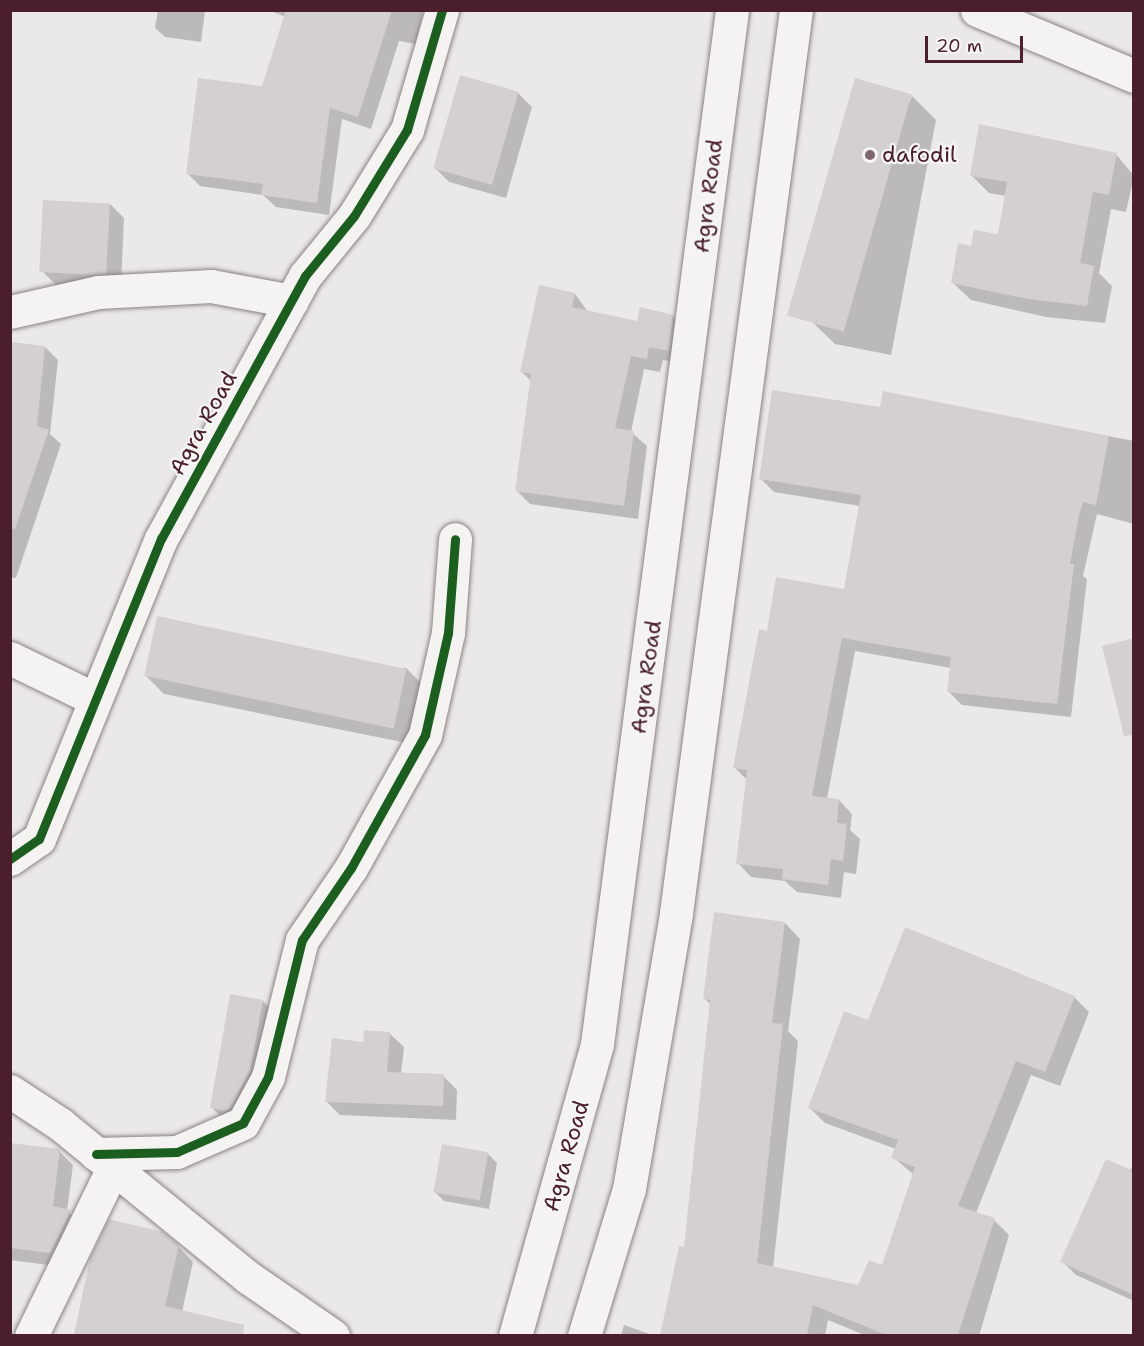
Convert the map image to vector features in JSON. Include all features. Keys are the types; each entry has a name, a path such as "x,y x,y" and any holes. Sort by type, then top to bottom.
{"main road":[{"name":"Agra Road","path":"10,859 39,839 161,539 305,276 354,216 407,130 442,10"},
{"name":"Agra Road","path":"515,1335 597,1044 732,10"},
{"path":"584,1335 629,1189 676,913 796,10"},
{"path":"977,10 1134,76"},
{"path":"10,312 98,292 211,286 292,301"},
{"path":"105,1161 177,1152 243,1123 268,1077 302,940 351,868 425,735 448,633 455,539"},
{"path":"10,658 96,699"},
{"path":"10,1091 105,1161 249,1278 333,1335"},
{"path":"31,1335 105,1161"}],"building":[{"path":"286,10 392,10 358,117 330,108 317,203 261,195 263,184 186,174 198,78 262,86"},
{"path":"460,75 519,92 492,185 433,168"},
{"name":"dafodil","path":"855,78 912,94 844,332 787,315"},
{"path":"979,124 1117,153 1109,195 1093,192 1080,263 1094,266 1087,306 1028,299 951,283 958,243 971,246 974,230 998,234 1007,182 970,176"},
{"path":"43,200 110,204 106,275 39,272"},
{"path":"539,285 575,293 572,307 637,321 640,307 673,315 669,351 649,347 647,359 631,356 615,428 634,431 624,506 515,491 531,374 520,372"},
{"path":"10,342 45,346 37,426 49,430 15,529 10,528"},
{"path":"772,390 880,407 883,391 1109,436 1096,505 1083,502 1079,515 1070,564 1074,564 1057,704 947,692 951,657 842,638 812,796 839,799 837,823 847,824 843,861 831,859 828,885 782,879 783,869 736,864 747,770 733,768 759,629 767,631 776,577 844,589 861,495 759,479"},
{"path":"157,616 406,669 394,729 144,676"},
{"path":"1134,638 1134,735 1124,736 1102,646"},
{"path":"714,912 785,922 772,1023 783,1024 757,1263 858,1285 869,1260 882,1265 915,1167 891,1158 898,1140 808,1108 844,1011 868,1020 905,927 1075,996 1045,1072 1016,1061 958,1206 995,1218 958,1335 886,1335 813,1305 807,1335 660,1335 679,1246 684,1247 710,1000 703,999"},
{"path":"230,994 263,1000 250,1070 230,1108 225,1111 210,1108"},
{"path":"364,1030 390,1032 387,1072 444,1074 443,1106 325,1102 332,1038 363,1042"},
{"path":"10,1143 60,1149 53,1206 71,1210 50,1253 10,1248"},
{"path":"442,1144 488,1152 480,1200 433,1192"},
{"path":"1106,1159 1134,1171 1134,1295 1060,1262"},
{"path":"109,1219 163,1232 179,1245 165,1306 244,1325 243,1335 74,1335 90,1258"}],"cycle path":[{"path":"10,859 39,839 161,539 305,276 354,216 407,130 442,10"},
{"path":"96,1154 177,1152 243,1123 268,1077 302,940 351,868 425,735 448,633 455,539"}],"place":[{"name":"dafodil","path":"870,155"}]}
